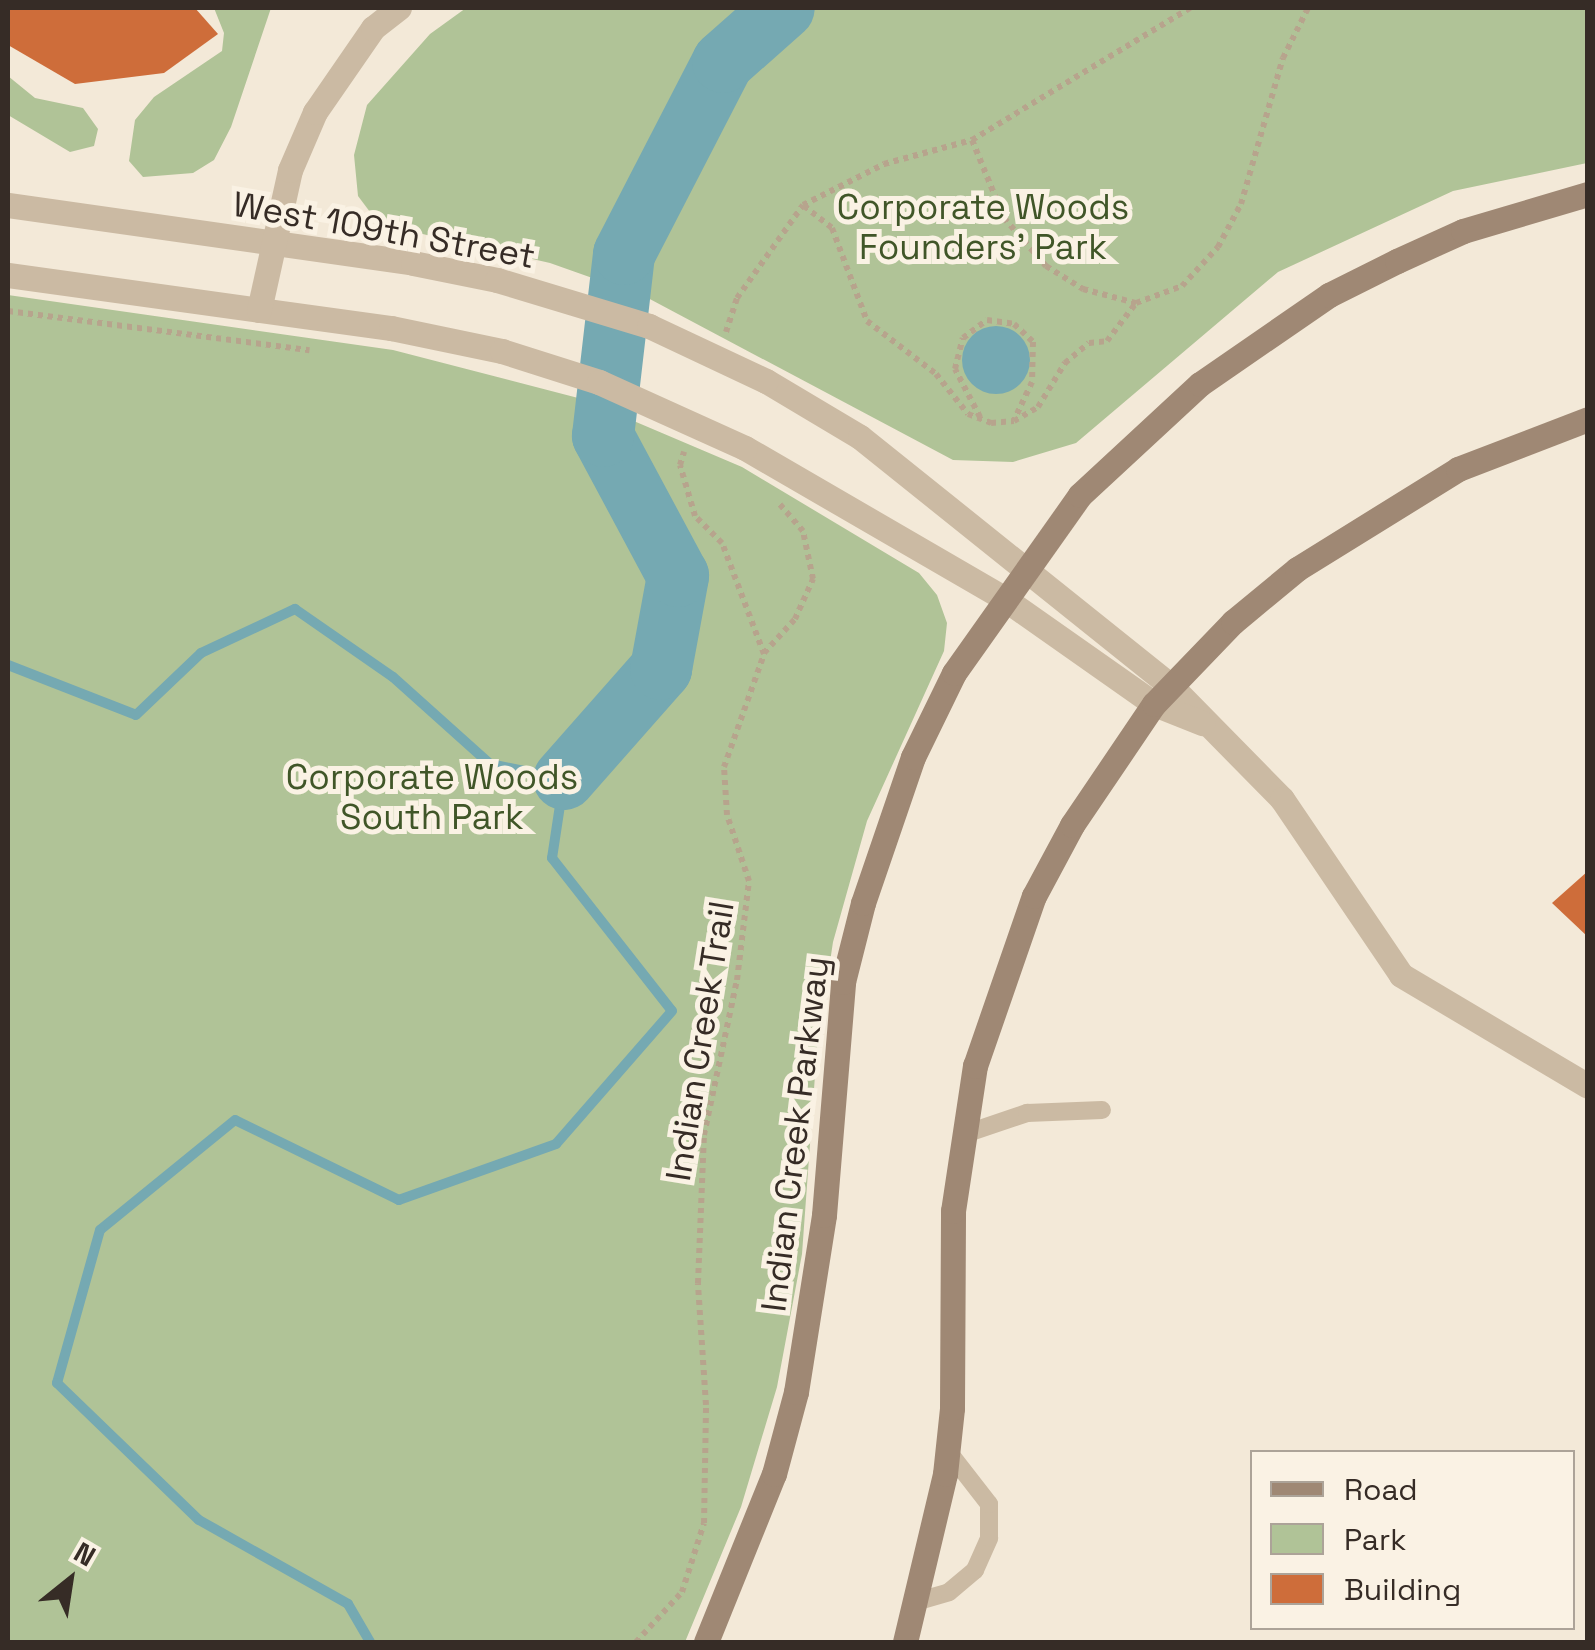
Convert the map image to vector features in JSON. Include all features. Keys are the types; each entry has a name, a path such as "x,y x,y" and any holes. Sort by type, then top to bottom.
{"street":[{"path":"259,310 290,170 315,112 384,11"},
{"name":"Indian Creek Parkway","path":"706,1642 774,1474 796,1392 824,1216 843,982 862,903 913,757 954,673 1002,597 1080,495 1140,435 1262,338 1329,295 1464,231 1588,194"},
{"name":"West 109th Street","path":"8,205 413,263 496,280 649,326 766,381 860,437 1162,695"},
{"name":"West 109th Street","path":"8,275 391,328 502,351 599,382 745,448 1002,597 1214,728 1282,799 1401,975 1588,1086"},
{"path":"904,1642 947,1450 953,1211 962,1136 990,1014 1034,896 1103,775 1162,695 1233,622 1377,514 1458,469 1588,419"}],"lane":[{"path":"962,1136 1028,1112 1102,1110"},
{"path":"915,1602 949,1592 975,1570 990,1538 989,1504 947,1450"}],"path":[{"path":"725,335 738,298 803,206 884,164 972,140 1190,8"},
{"path":"972,140 1004,218 1036,256 1083,289 1136,303 1182,286 1218,248 1253,173 1283,58 1308,8"},
{"path":"803,206 832,228 866,321 936,374 968,414 982,420 1014,421 1038,408 1065,363 1124,326 1136,303"},
{"path":"8,311 325,352"},
{"path":"982,420 956,369 963,338 987,320 1014,324 1033,342 1037,362 1014,421"},
{"path":"686,446 680,464 696,516 722,543 764,654"},
{"name":"Indian Creek Trail","path":"636,1642 682,1592 704,1523 706,1406 698,1283 704,1135 737,980 750,881 727,815 724,767 764,654 794,619 812,579 803,531 771,495"}],"green space":[{"path":"214,8 271,8 231,127 214,160 193,173 143,177 129,161 135,120 154,97 222,51 224,33"},
{"name":"Corporate Woods Founders' Park","path":"466,8 1587,8 1587,163 1453,191 1278,272 1076,443 1013,462 953,460 646,297 550,263 379,224 358,196 354,155 367,105 430,34"},
{"path":"8,76 35,98 83,108 98,129 94,146 70,152 8,115"},
{"name":"Corporate Woods South Park","path":"8,295 393,350 582,399 742,467 919,573 937,595 947,623 944,651 867,821 833,942 817,1048 802,1254 777,1387 741,1507 685,1642 8,1642"}],"water":[{"path":"996,326 1009,328 1020,336 1028,347 1028,373 1020,384 1009,392 996,394 983,392 972,384 964,373 962,360 964,347 972,336 983,328"}],"building":[{"path":"8,8 195,8 218,34 164,73 75,84 8,45"},
{"path":"1588,871 1588,937 1552,903"}],"waterway":[{"path":"564,779 661,669 678,576 603,436 624,254 723,62 784,8"},
{"path":"8,665 136,715 201,653 295,609 393,677 490,764 564,779 552,858 672,1011 556,1144 399,1200 235,1120 100,1230 57,1383 199,1520 348,1604 370,1642"}]}
